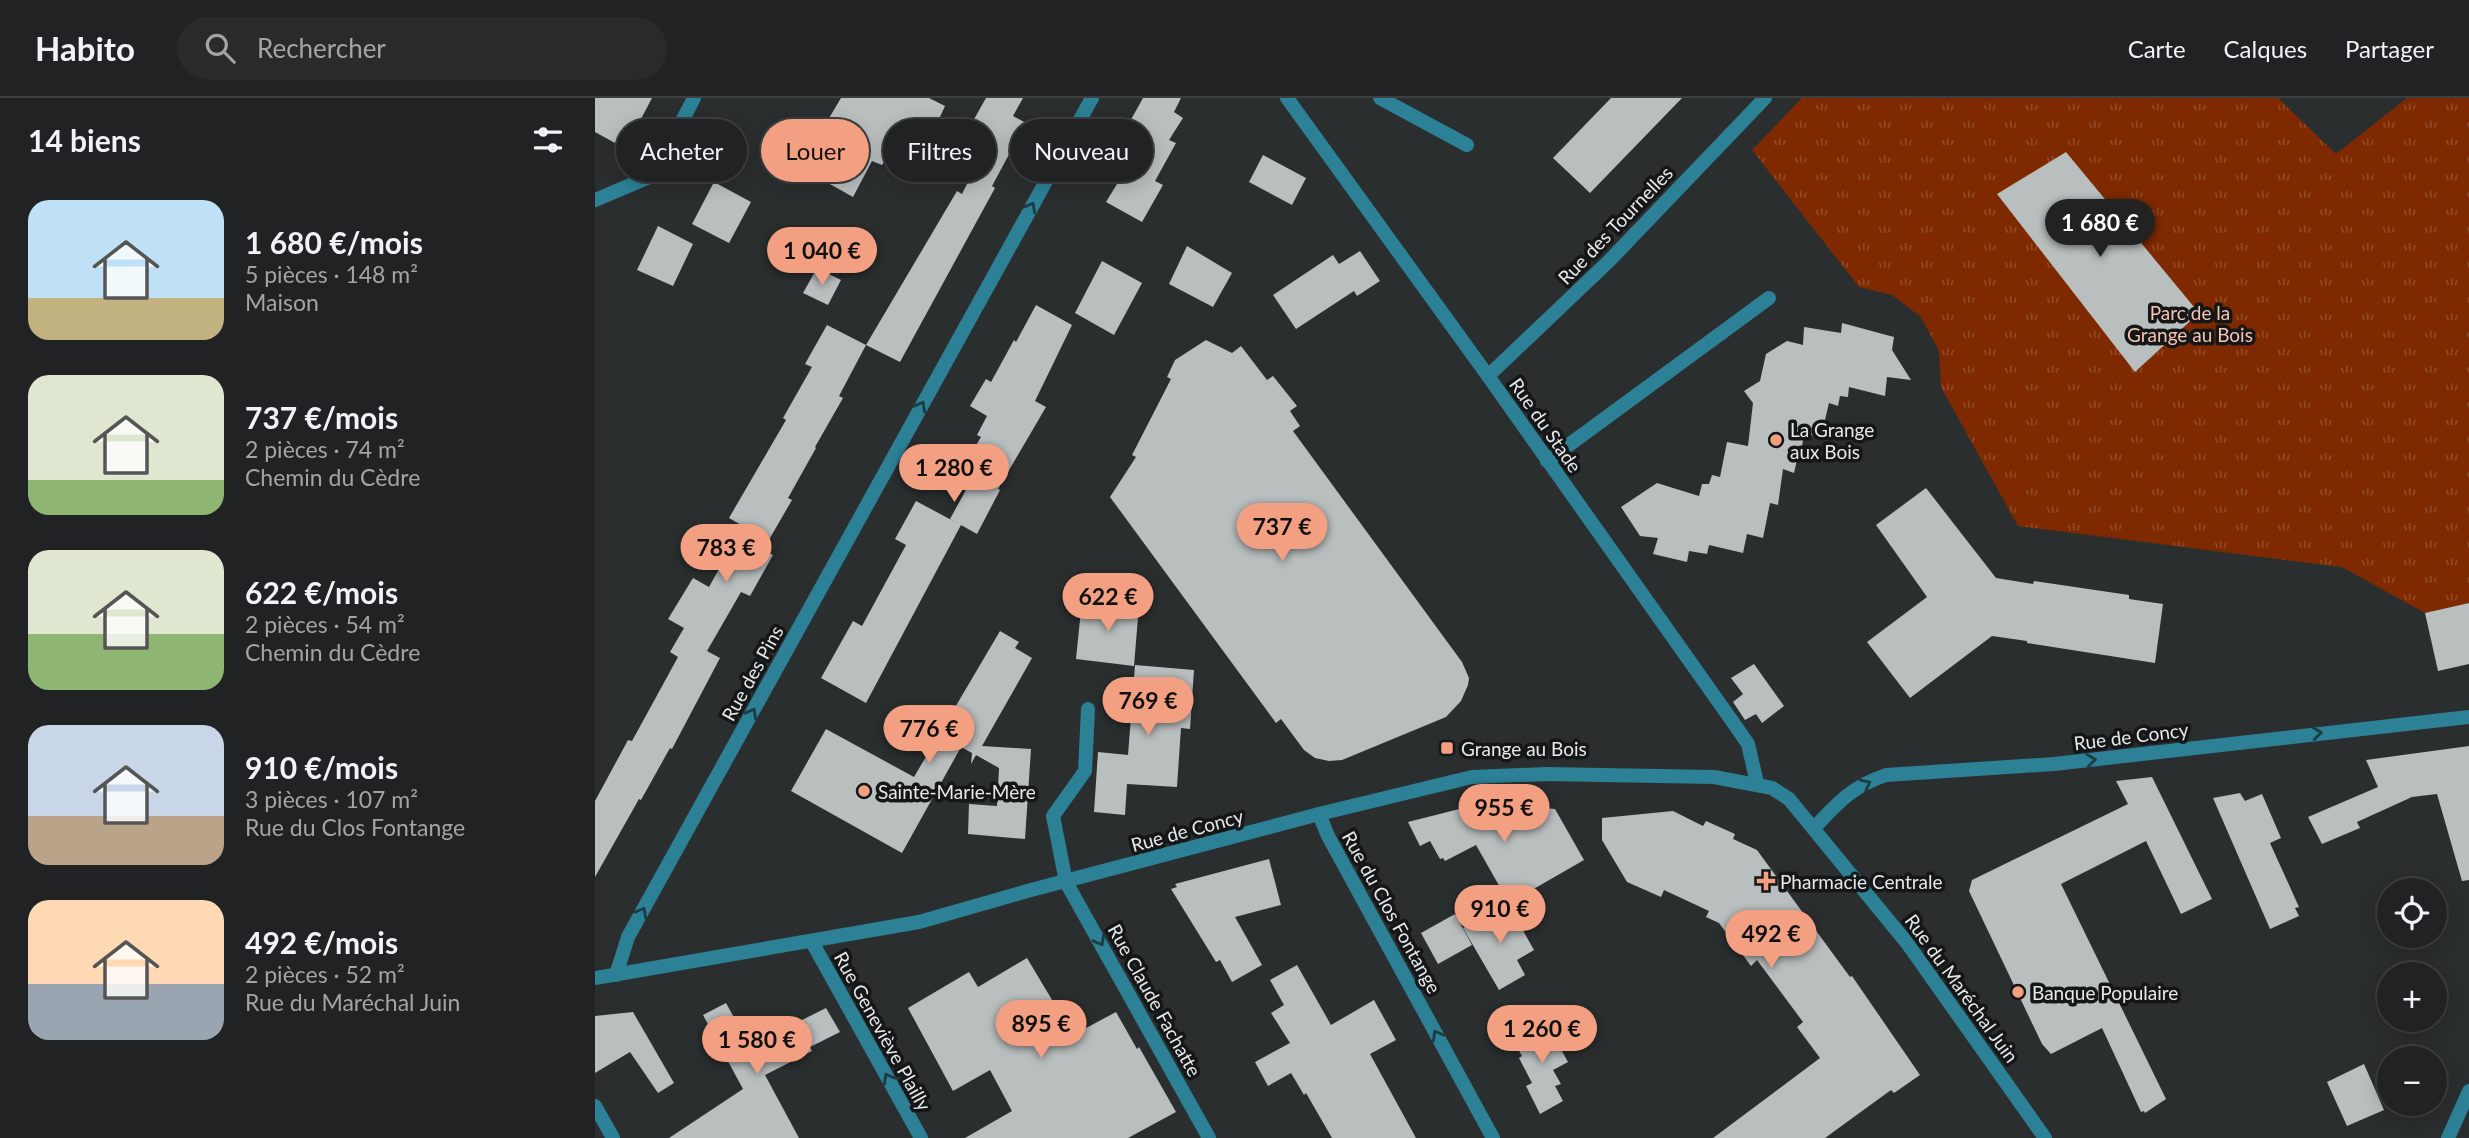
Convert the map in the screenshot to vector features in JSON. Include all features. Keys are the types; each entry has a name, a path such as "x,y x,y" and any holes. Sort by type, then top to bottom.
{"street":[{"path":"595,200 654,175 694,98"},
{"name":"Rue des Pins","path":"616,975 628,937 1092,98"},
{"name":"Rue du Stade","path":"1287,98 1488,376 1748,744 1757,783"},
{"path":"1381,98 1467,145"},
{"name":"Rue des Tournelles","path":"1488,376 1609,261 1765,98"},
{"path":"1547,460 1769,298"},
{"name":"Rue Claude Fachatte","path":"1088,709 1085,771 1053,816 1066,882 1209,1138"},
{"name":"Rue de Concy","path":"1814,828 1840,801 1864,783 1886,775 2054,764 2469,716"},
{"name":"Rue de Concy","path":"595,978 812,943 919,922 1319,814 1472,776 1546,774 1714,777 1757,783 1790,799"},
{"name":"Rue du Maréchal Juin","path":"1790,799 1907,943 2045,1138"},
{"name":"Rue du Clos Fontange","path":"1319,814 1493,1138"},
{"name":"Rue Geneviève Plailly","path":"812,943 921,1138"},
{"path":"2448,1138 2469,1091"},
{"path":"596,1113 613,1138"}],"green space":[{"name":"Parc de la Grange au Bois","path":"1802,98 2278,98 2336,154 2407,98 2469,98 2469,603 2425,613 2342,567 2018,526 1941,387 1939,351 1921,317 1892,295 1859,287 1752,150"}],"building":[{"path":"595,98 652,98 641,119 616,119 615,143 595,132"},
{"path":"841,98 929,98 945,106 939,119 883,119 883,163 872,161 869,167 869,119 829,119"},
{"path":"986,98 1023,98 1013,116 1019,119 1010,119 1010,153 996,179 996,119 974,119"},
{"path":"1143,98 1181,98 1174,112 1183,118 1169,140 1176,143 1155,181 1163,185 1142,222 1106,202 1118,182 1153,182 1153,119 1131,119"},
{"path":"1611,98 1682,98 1590,193 1553,158"},
{"path":"2066,152 2199,313 2135,372 1997,194"},
{"path":"1263,155 1306,178 1292,205 1249,182"},
{"path":"714,182 751,202 729,243 692,224"},
{"path":"829,182 861,182 853,197"},
{"path":"968,182 994,182 992,186 995,188 900,362 866,345 957,191 962,194"},
{"path":"658,226 693,244 673,286 637,270"},
{"path":"1187,246 1232,273 1213,307 1169,284"},
{"path":"1360,251 1380,281 1357,296 1354,291 1296,329 1273,295 1333,255 1339,264"},
{"path":"1102,261 1142,283 1114,335 1075,313"},
{"path":"817,268 841,280 828,305 803,293"},
{"path":"1036,305 1072,325 1035,401 1046,407 998,489 1000,490 977,534 961,525 866,703 821,678 853,621 862,626 906,545 895,539 916,501 959,524 950,519 979,466 967,460 981,437 977,435 987,416 970,406 986,379 991,382"},
{"name":"La Grange aux Bois","path":"1842,323 1894,337 1892,350 1911,380 1887,377 1885,396 1849,387 1848,397 1840,396 1838,406 1829,403 1821,437 1804,434 1794,473 1783,469 1778,505 1770,503 1763,538 1747,534 1743,553 1709,545 1707,554 1689,551 1687,562 1653,554 1658,538 1640,536 1621,507 1657,483 1699,496 1702,484 1709,484 1712,475 1720,477 1727,442 1748,446 1753,403 1744,391 1760,381 1766,354 1787,341 1803,345 1804,327 1841,333"},
{"path":"827,325 866,345 839,396 843,398 788,498 792,500 763,550 773,555 750,596 741,592 707,651 720,658 672,749 670,748 641,800 639,799 595,877 595,801 678,657 670,652 684,628 668,619 693,578 709,587 743,526 729,518 786,420 783,418 812,367 805,364"},
{"path":"1206,340 1232,353 1241,346 1267,380 1273,376 1297,406 1290,411 1300,426 1293,431 1462,662 1469,678 1468,685 1461,701 1446,717 1342,760 1315,758 1304,750 1281,719 1276,723 1110,497 1136,457 1132,455 1171,379 1167,377 1175,360"},
{"path":"1926,488 1996,578 2129,595 2129,599 2163,604 2155,663 1992,636 1910,698 1867,642 1927,597 1876,525"},
{"path":"1082,600 1139,605 1134,666 1076,659"},
{"path":"2469,603 2469,664 2438,671 2425,613"},
{"path":"1000,631 1019,642 1015,648 1032,658 982,746 1031,749 1025,839 968,834 969,804 997,806 999,768 976,755 971,764 972,753 961,747 902,853 791,791 826,729 914,777"},
{"path":"1754,664 1784,706 1762,723 1756,714 1745,720 1733,702 1743,694 1731,678"},
{"path":"1135,665 1194,670 1190,729 1181,728 1177,787 1127,784 1125,815 1094,812 1098,752 1128,755"},
{"path":"2469,746 2469,880 2462,881 2437,794 2412,797 2357,822 2360,828 2322,844 2308,817 2378,787 2366,760"},
{"path":"2152,777 2212,899 2181,914 2146,841 2061,884 2166,1099 2145,1113 2141,1112 2102,1028 2051,1054 2042,1044 1969,891 1972,880 2128,804 2116,781"},
{"path":"2240,793 2245,801 2262,794 2281,838 2270,843 2299,907 2295,908 2299,916 2270,929 2213,798"},
{"path":"1479,804 1485,816 1493,809 1514,808 1522,821 1545,808 1555,809 1584,860 1509,903 1476,845 1445,861 1440,859 1430,841 1420,846 1408,822"},
{"path":"1673,811 1703,826 1706,821 1735,834 1733,839 1757,850 1850,977 1852,976 1920,1075 1894,1093 1891,1090 1825,1138 1713,1138 1820,1058 1797,1027 1803,1022 1757,960 1751,966 1719,923 1706,917 1709,911 1664,890 1661,897 1627,882 1602,840 1602,818"},
{"path":"1269,859 1281,905 1235,917 1262,965 1232,982 1220,960 1216,962 1171,889 1177,887 1175,884"},
{"path":"1508,904 1534,950 1517,960 1525,975 1499,990 1463,928"},
{"path":"1455,914 1472,945 1438,964 1421,933"},
{"path":"1027,958 1073,1035 1116,1012 1176,1112 1128,1138 965,1138 1012,1111 990,1070 953,1091 908,1008 969,972 978,987"},
{"path":"1297,965 1331,1025 1374,1000 1396,1040 1370,1054 1416,1138 1332,1138 1291,1073 1268,1086 1255,1062 1290,1043 1271,1013 1284,1005 1270,980"},
{"path":"726,1003 747,1041 775,1027 776,1030 795,1021 796,1023 826,1008 840,1032 810,1047 812,1051 765,1075 799,1138 669,1138 743,1089 703,1015"},
{"path":"633,1012 674,1083 658,1093 630,1052 595,1073 595,1016"},
{"path":"1546,1022 1568,1062 1553,1070 1561,1084 1555,1086 1563,1101 1540,1114 1526,1086 1532,1083 1513,1040"},
{"path":"2364,1064 2377,1094 2377,1113 2347,1126 2327,1082"}],"place":[{"name":"La Grange aux Bois","path":"1776,440"},
{"name":"Grange au Bois","path":"1447,748"},
{"name":"Sainte-Marie-Mère","path":"864,791"},
{"name":"Pharmacie Centrale","path":"1766,881"},
{"name":"Banque Populaire","path":"2018,992"}]}
